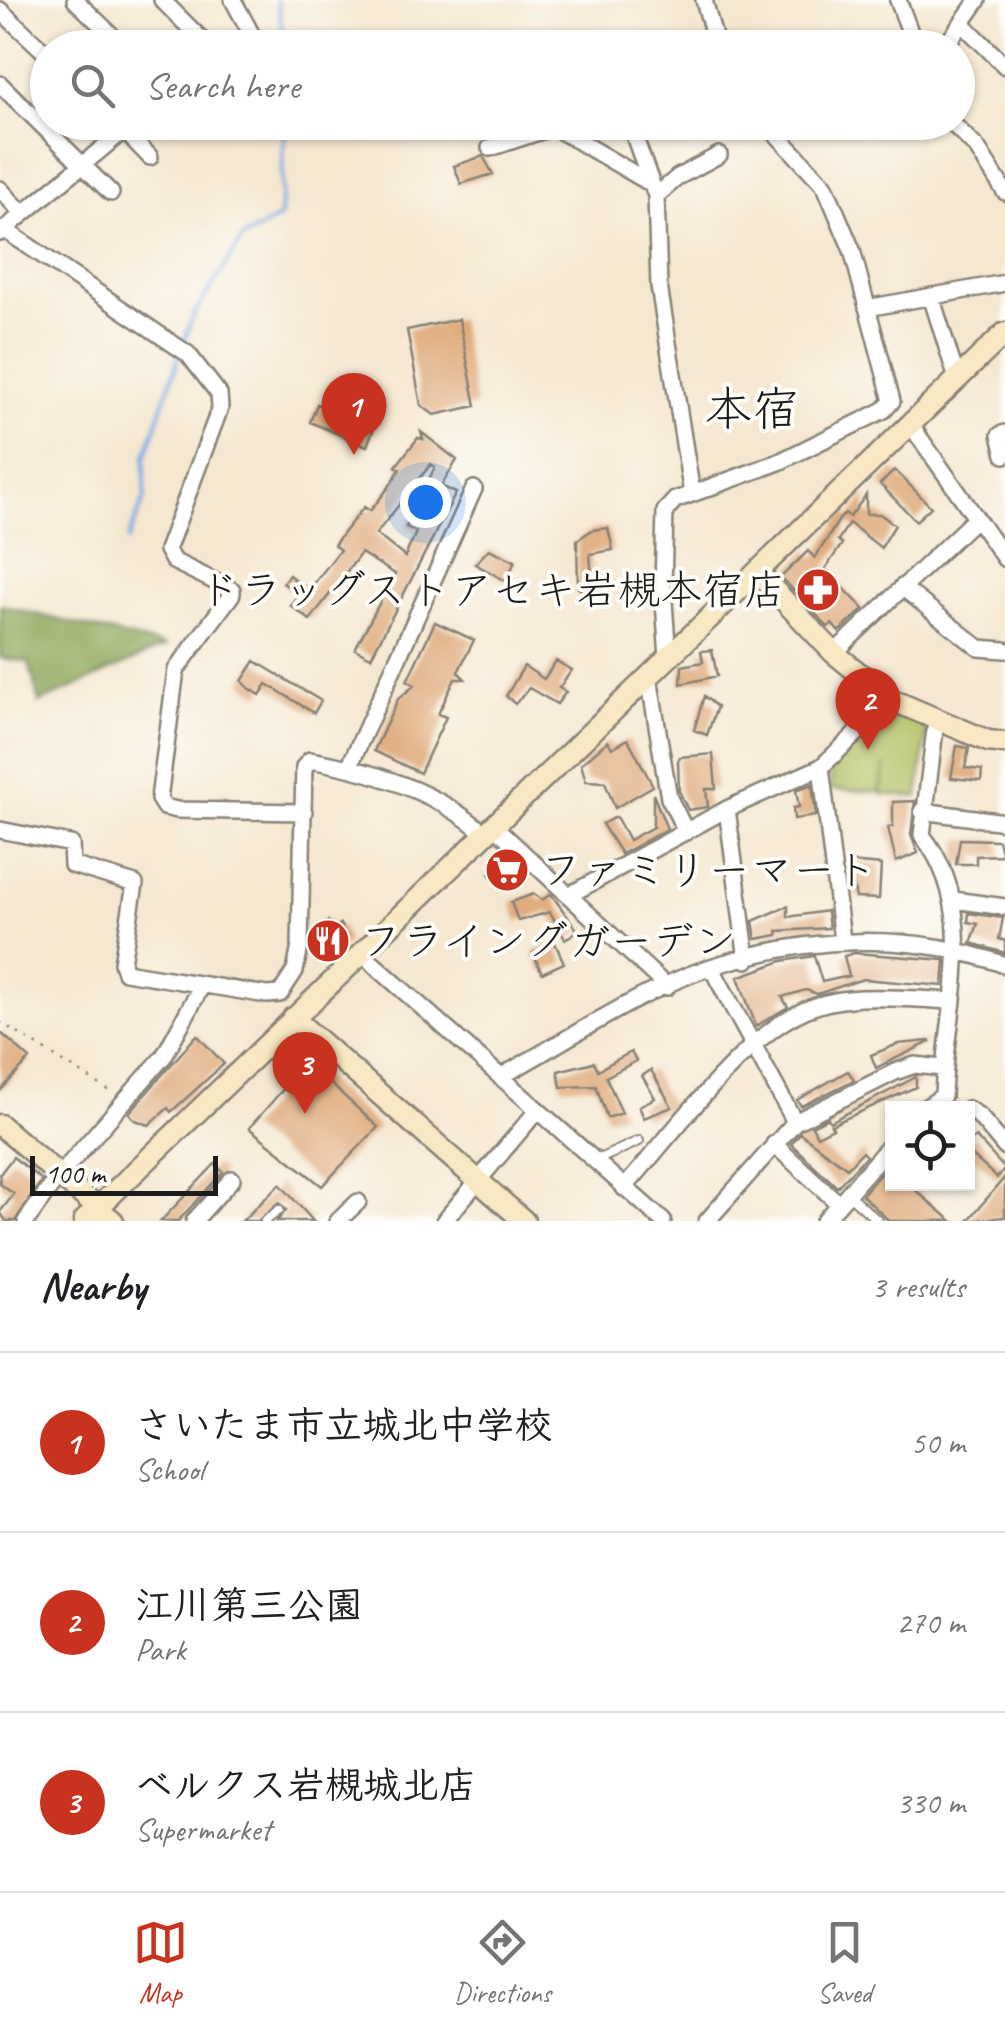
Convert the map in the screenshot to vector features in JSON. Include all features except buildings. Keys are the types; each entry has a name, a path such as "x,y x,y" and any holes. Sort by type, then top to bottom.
{"street":[{"path":"75,0 106,30"},
{"path":"162,0 192,30"},
{"path":"233,0 250,30"},
{"path":"704,0 712,30"},
{"path":"898,0 909,30"},
{"path":"958,30 978,0"},
{"path":"3,8 30,37"},
{"path":"962,24 968,30"},
{"path":"975,37 1005,66"},
{"path":"0,84 30,114"},
{"path":"57,140 111,194"},
{"path":"108,140 2,232 188,354 219,394 220,408 168,550 173,561 232,594 176,670 159,799 164,807 176,810 304,812"},
{"path":"137,140 150,157"},
{"path":"490,148 514,140"},
{"path":"574,140 653,190"},
{"path":"635,140 653,190 659,286 673,395 692,494"},
{"path":"668,658 663,588 665,512 676,500 779,462 884,410 892,401 852,250 826,186 782,140"},
{"path":"969,140 1005,192"},
{"path":"653,190 719,155"},
{"path":"0,189 23,214"},
{"path":"867,308 1005,282"},
{"path":"931,296 957,379"},
{"path":"0,1126 98,1217 297,1014 1005,333"},
{"path":"910,424 1005,559"},
{"path":"1005,433 1000,435 999,442 1005,455"},
{"path":"350,767 474,489"},
{"path":"834,653 976,518"},
{"path":"756,572 834,653 892,700 988,741 1005,742"},
{"path":"902,588 979,648 1005,650"},
{"path":"649,677 669,798 686,832"},
{"path":"571,894 728,809 821,767 892,700"},
{"path":"936,721 922,835 941,859 954,900 958,948 942,1068 943,1096"},
{"path":"280,994 295,971 300,946 304,767 310,760 350,767 458,810 489,829 571,894 667,987"},
{"path":"821,767 842,940"},
{"path":"728,809 747,960"},
{"path":"922,812 1005,822"},
{"path":"0,830 71,844 72,865 134,884 122,963 125,972 200,987 280,994 297,1014 524,1221"},
{"path":"954,900 1005,907"},
{"path":"500,1076 712,966 842,940 958,948 1005,965"},
{"path":"361,953 663,1221"},
{"path":"712,966 795,1122"},
{"path":"26,1221 57,1178 164,1056 200,987"},
{"path":"624,1188 754,1045 802,1011 867,997 952,1000"},
{"path":"708,1221 795,1122 905,1069 942,1068"},
{"path":"936,1101 943,1096"},
{"path":"943,1096 952,1101"},
{"path":"444,1221 536,1112"},
{"path":"975,1114 1005,1148"},
{"path":"774,1144 843,1198"},
{"path":"824,1221 885,1151"},
{"path":"194,1221 232,1179"},
{"path":"349,1211 364,1221"}],"lane":[{"path":"593,1162 639,1141"},
{"path":"843,1198 878,1221"},
{"path":"265,1221 279,1210"}],"path":[{"path":"0,1022 123,1100"}],"green space":[{"path":"0,605 165,646 39,703 29,662 0,658"},
{"path":"895,711 927,730 918,797 881,794 885,765 879,792 831,789 831,766 887,713"}],"waterway":[{"path":"277,0 283,30"},
{"path":"183,345 193,316 243,238 280,217 284,140"},
{"path":"128,540 145,497 145,458 180,354"}],"place":[{"name":"さいたま市立城北中学校","path":"354,455"},
{"name":"ドラッグストアセキ岩槻本宿店","path":"818,590"},
{"name":"江川第三公園","path":"868,750"},
{"name":"ファミリーマート","path":"507,870"},
{"name":"フライングガーデン","path":"328,941"},
{"name":"ベルクス岩槻城北店","path":"305,1114"}],"district":[{"name":"本宿","path":"752,409"}]}
